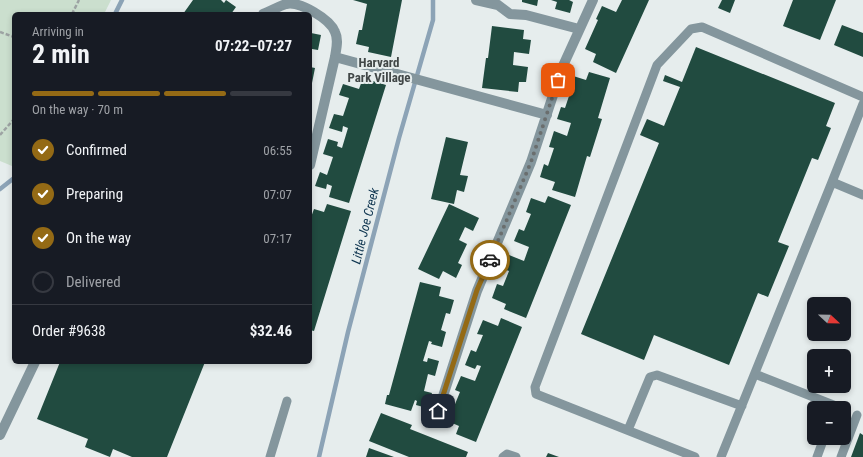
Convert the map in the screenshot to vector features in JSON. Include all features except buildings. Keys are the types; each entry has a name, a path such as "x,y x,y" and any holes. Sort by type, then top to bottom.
{"street":[{"path":"476,0 498,5 510,14 526,14 579,29"},
{"path":"435,422 477,290 531,162 562,68 579,29 594,0"},
{"path":"267,12 288,2 304,7 317,14 329,23 336,32 337,43 335,57 312,156"},
{"path":"335,57 547,115"},
{"path":"0,435 34,364"}],"lane":[{"path":"695,457 536,394 535,387 657,65 691,29 702,27 863,96"},
{"path":"721,457 863,104"},
{"path":"832,182 863,195"},
{"path":"628,430 650,377 657,374 742,406"},
{"path":"755,374 822,401"},
{"path":"270,457 288,401"},
{"path":"841,457 860,416"},
{"path":"817,457 821,445"},
{"path":"504,457 507,454 516,457"}],"path":[{"path":"73,12 79,0"},
{"path":"0,32 12,36"},
{"path":"0,135 12,121"}],"green space":[{"path":"0,0 111,0 105,12 12,12 12,166 0,161"}],"waterway":[{"path":"116,12 122,0"},
{"name":"Little Joe Creek","path":"319,457 348,332 399,138 433,20 433,0"},
{"path":"0,189 12,180"}],"way so far":[{"path":"490,260 531,162 558,80"}],"district":[{"name":"Harvard Park Village","path":"379,70"}],"route":[{"path":"438,411 477,290 490,260"}]}
